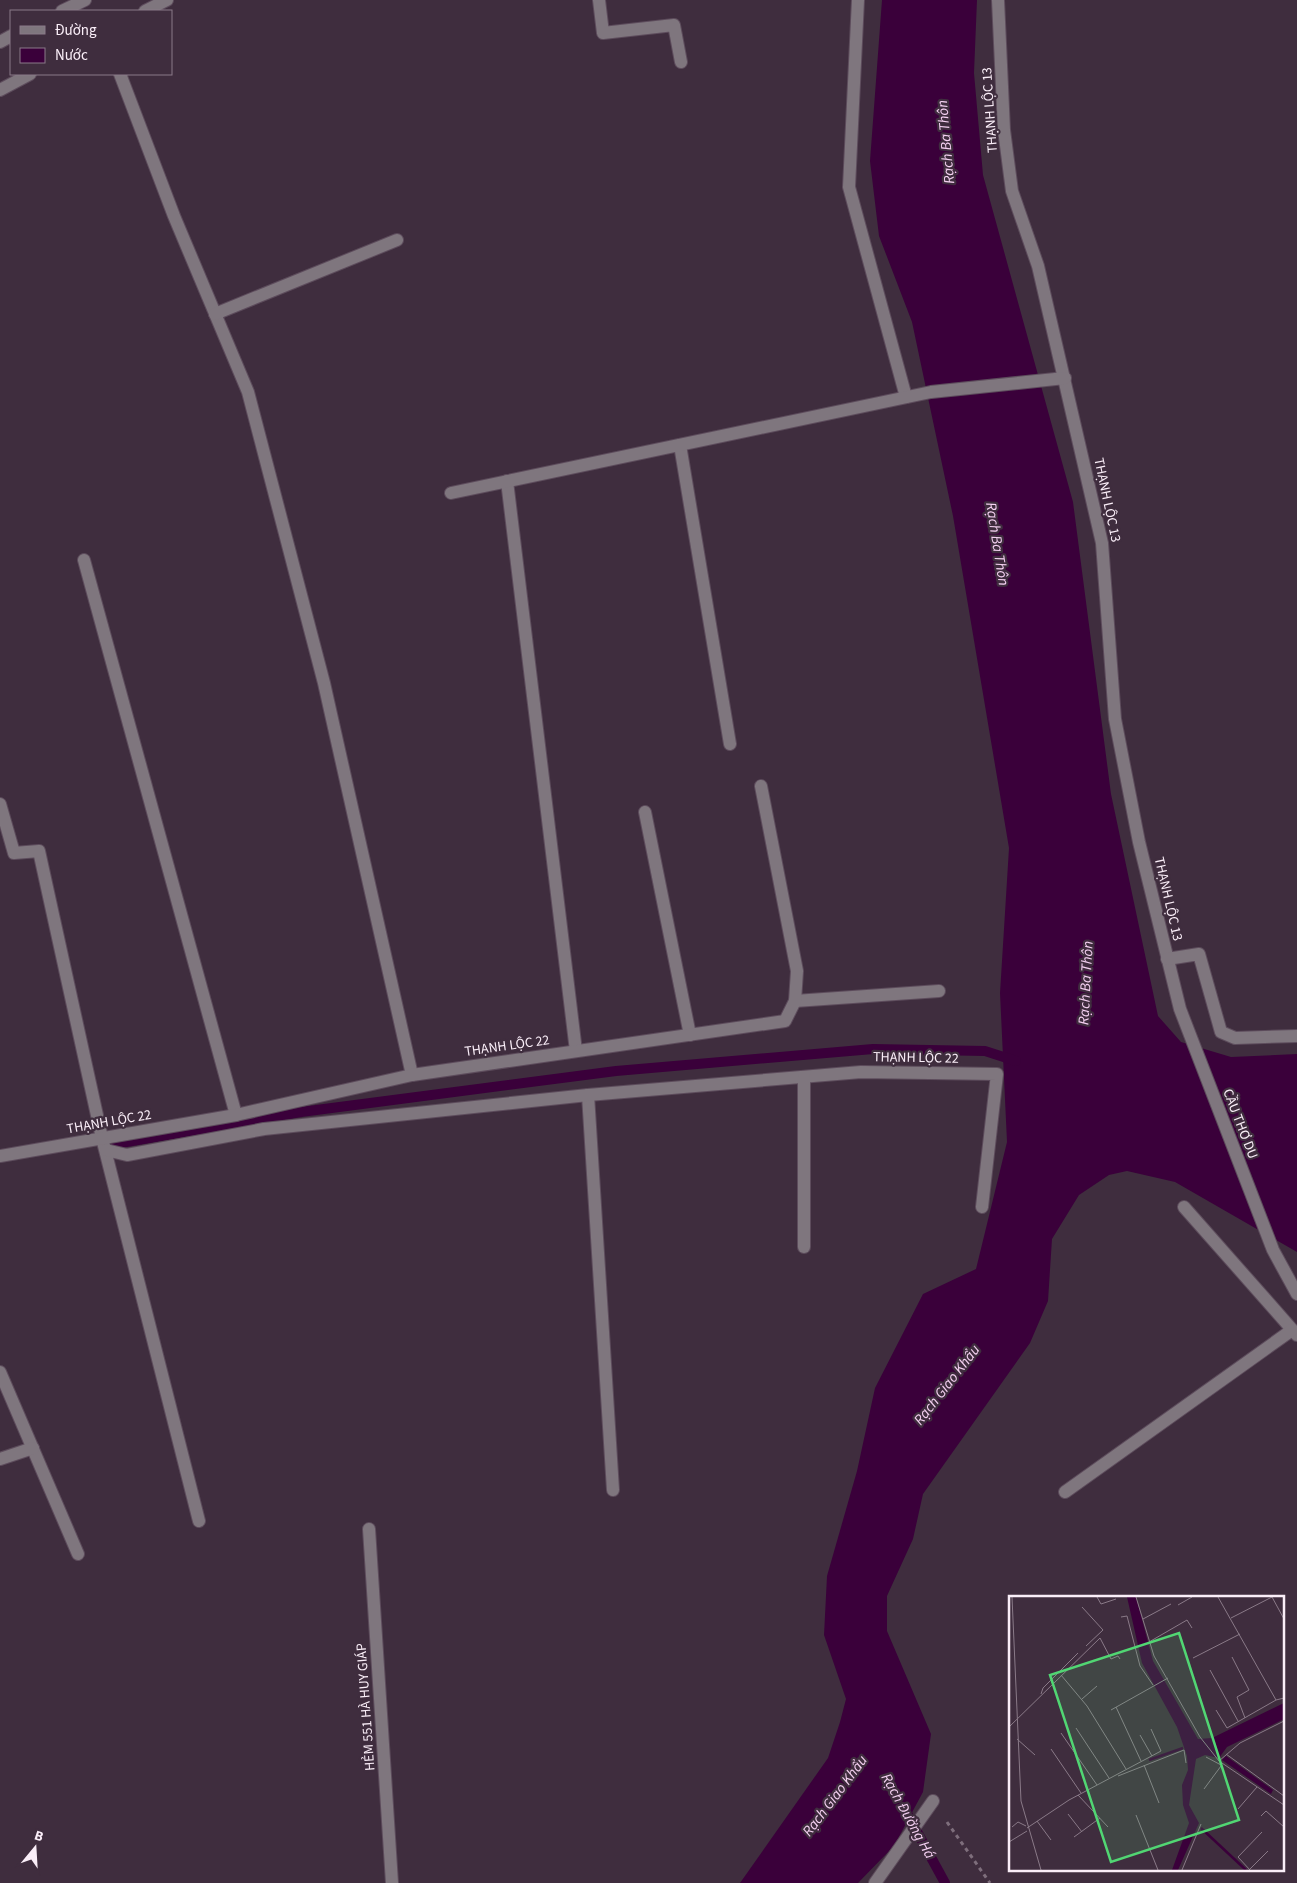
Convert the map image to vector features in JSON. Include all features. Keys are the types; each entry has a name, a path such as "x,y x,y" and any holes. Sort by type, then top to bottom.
{"street":[{"path":"64,10 85,0"},
{"path":"147,10 167,0"},
{"path":"599,0 602,33 674,25 681,62"},
{"path":"858,0 849,187 906,397"},
{"name":"THẠNH LỘC 13","path":"998,0 1004,130 1012,190 1038,266 1066,378 1102,544 1116,719 1139,842 1180,1009"},
{"path":"0,90 28,75"},
{"path":"120,75 174,216 248,392 322,674 412,1075"},
{"path":"215,314 397,240"},
{"path":"451,493 931,392 1066,378"},
{"path":"680,444 730,744"},
{"path":"507,481 576,1051"},
{"path":"84,560 236,1115"},
{"name":"THẠNH LỘC 22","path":"0,1156 104,1144 412,1075 785,1021 795,1001 796,971 761,786"},
{"path":"0,804 14,854 39,851 104,1144 199,1521"},
{"path":"645,812 690,1035"},
{"path":"1167,959 1199,954 1221,1032 1235,1038 1297,1036"},
{"path":"795,1001 939,991"},
{"name":"CẦU THƠ DU","path":"1180,1009 1273,1250 1293,1280"},
{"name":"THẠNH LỘC 22","path":"104,1144 127,1155 264,1129 588,1095 861,1072 997,1074 982,1207"},
{"path":"804,1077 804,1248"},
{"path":"588,1095 613,1490"},
{"path":"1065,1492 1295,1333 1184,1207"},
{"path":"1293,1280 1297,1294"},
{"path":"0,1372 78,1554"},
{"path":"0,1459 33,1448"},
{"name":"HẺM 551 HÀ HUY GIÁP","path":"370,1529 392,1883"},
{"path":"875,1883 933,1800"}],"path":[{"path":"933,1800 990,1883"}],"water":[{"path":"882,0 977,0 974,73 983,175 1073,502 1111,794 1158,1016 1181,1042 1231,1057 1297,1054 1297,1252 1175,1182 1127,1171 1109,1175 1079,1195 1052,1239 1048,1301 1030,1343 923,1494 913,1539 887,1596 887,1631 931,1734 923,1792 894,1846 858,1883 740,1883 828,1758 840,1722 846,1699 824,1635 827,1576 857,1471 875,1388 923,1294 976,1269 1007,1142 1000,993 1009,848 953,516 912,322 879,236 870,161"}],"waterway":[{"path":"109,1145 301,1112 616,1071 873,1049 985,1051 1016,1061"},
{"name":"Rạch Đường Há","path":"903,1806 945,1883"}],"water label":[{"name":"Rạch Ba Thôn","path":"946,142"},
{"name":"Rạch Ba Thôn","path":"997,544"},
{"name":"Rạch Ba Thôn","path":"1086,983"},
{"name":"Rạch Giao Khẩu","path":"947,1385"},
{"name":"Rạch Giao Khẩu","path":"835,1796"}]}
